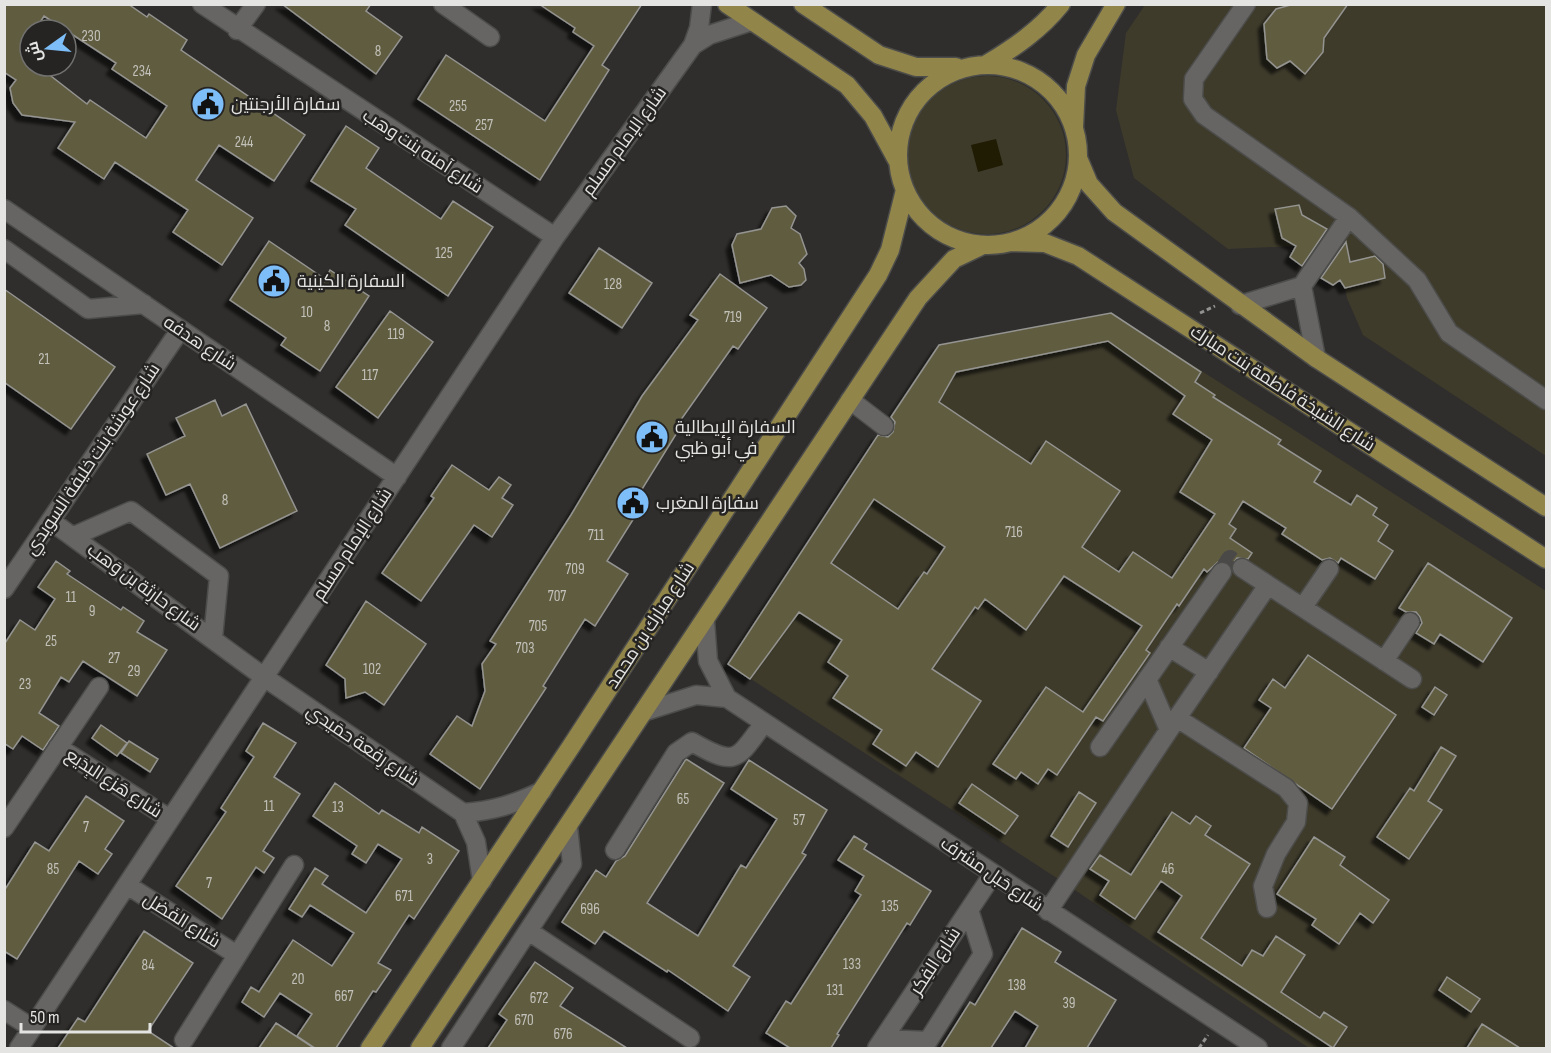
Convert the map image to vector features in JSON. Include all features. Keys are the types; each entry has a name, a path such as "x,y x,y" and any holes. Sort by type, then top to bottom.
{"main road":[{"path":"727,4 847,85 873,116 898,161 905,190 918,212 936,229 958,240 983,245 1011,242 1032,234 1058,211 1074,180 1078,158"},
{"path":"803,4 879,55 916,67 963,67 987,64 1016,68 1041,82 1062,103 1074,129"},
{"path":"987,64 1025,40 1049,20 1061,4"},
{"path":"1116,4 1086,55 1076,86 1074,129 1078,158 1089,184 1114,212 1239,305 1316,358 1546,507"},
{"path":"898,161 899,136 908,113 922,93 941,77 963,67"},
{"name":"شارع مبارك بن محمد","path":"370,1048 542,791 878,275 896,232 905,190"},
{"name":"شارع الشيخة فاطمة بنت مبارك","path":"1011,242 1045,243 1078,256 1546,559"},
{"path":"420,1048 646,711 850,400 933,279 954,259 983,245"}],"street":[{"name":"شارع آمنه بنت وهب","path":"202,4 237,30 555,237"},
{"path":"237,30 256,4"},
{"path":"443,4 490,37"},
{"name":"شارع الإمام مسلم","path":"693,45 702,4"},
{"path":"1246,4 1194,78 1193,99 1204,115 1349,217 1417,280 1449,333 1546,400"},
{"name":"شارع الإمام مسلم","path":"19,1048 555,237 693,45 709,35 752,21"},
{"name":"شارع هدفه","path":"4,209 397,477"},
{"path":"1239,305 1302,286 1349,217"},
{"path":"4,249 88,309 144,304"},
{"path":"1302,286 1316,358"},
{"name":"شارع عوشة بنت خليفة السويدي","path":"4,589 180,330"},
{"path":"850,400 884,426"},
{"name":"شارع حارِثة بن وَهب","path":"74,537 131,511 219,576 213,638"},
{"name":"شارع حارِثة بن وَهب","path":"51,521 264,677"},
{"path":"1242,568 1412,679"},
{"path":"1303,608 1329,569"},
{"path":"1100,747 1222,572"},
{"path":"1048,911 1268,585"},
{"name":"شارع حَبل مشرف","path":"705,621 708,660 727,698"},
{"path":"1384,661 1410,622"},
{"path":"1169,647 1209,672"},
{"name":"شارع رِقعة حمَيدي","path":"264,677 463,813"},
{"path":"1147,679 1173,724 1286,789 1298,802 1296,822 1276,854 1263,886 1267,908"},
{"name":"شارع هَزع البِدَيع","path":"4,828 99,687"},
{"name":"شارع حَبل مشرف","path":"646,711 696,695 727,698 1258,1048"},
{"path":"615,849 676,753 692,742 715,756 731,759 742,753 764,723"},
{"name":"شارع هَزع البِدَيع","path":"58,747 170,819"},
{"path":"482,881 476,843 463,813 490,811 513,805 542,791"},
{"path":"451,1048 530,932 572,864 568,827"},
{"name":"شارع الفَضل","path":"184,1040 294,865"},
{"name":"شارع الفِكر","path":"881,1044 993,874"},
{"name":"شارع الفَضل","path":"127,885 237,955"},
{"path":"881,1044 928,1041 983,954 969,910"},
{"path":"530,932 690,1038"},
{"path":"4,1010 32,1028"}],"path":[{"path":"1200,313 1215,306"}],"shaded area":[{"path":"1145,5 1294,5 1276,9 1264,24 1267,59 1277,68 1290,61 1305,74 1323,52 1324,38 1348,5 1546,5 1546,456 1363,335 1345,288 1385,278 1382,255 1350,262 1345,238 1311,220 1304,225 1299,205 1276,209 1282,238 1296,246 1228,249 1134,178 1116,110 1126,33"},
{"path":"987,76 1017,82 1043,99 1060,125 1066,155 1060,185 1043,211 1017,228 987,234 957,228 931,211 914,185 908,155 914,125 931,99 957,82"},
{"path":"996,139 1003,165 978,172 971,145"},
{"path":"1111,313 1546,591 1546,1048 1309,1048 1066,884 728,664 939,345"}],"building":[{"path":"4,4 128,4 147,17 149,14 187,40 181,50 305,135 274,181 219,145 196,180 253,218 222,265 173,232 188,210 115,162 104,179 58,148 75,122 22,115 13,103 10,88 16,80 4,72"},
{"path":"282,4 371,4 366,11 402,37 376,74"},
{"path":"539,4 642,4 602,65 609,70 540,180 418,99 446,55 545,121 594,46 573,32 575,28"},
{"path":"1294,4 1348,4 1324,38 1323,52 1305,74 1290,61 1277,68 1267,59 1264,24 1276,9"},
{"path":"346,126 379,148 366,168 441,219 453,201 493,227 448,296 345,225 356,209 311,181"},
{"path":"1299,205 1302,215 1327,229 1302,266 1290,257 1296,246 1282,238 1275,209"},
{"path":"786,206 796,216 791,228 800,234 807,254 799,263 804,269 806,280 801,285 789,287 771,275 740,283 732,245 737,234 761,229 772,208"},
{"path":"269,241 325,279 330,270 369,296 320,371 281,345 286,338 230,300"},
{"path":"1346,242 1350,262 1375,256 1383,264 1385,278 1345,288 1340,280 1333,285 1321,278"},
{"path":"599,248 652,283 622,328 569,293"},
{"path":"720,274 767,308 738,349 733,346 680,421 683,423 639,494 646,499 607,561 628,574 595,626 585,619 543,686 546,688 480,789 430,754 457,716 472,726 485,691 482,664 496,644 490,641 571,515 642,396 698,320 690,315"},
{"path":"4,289 115,367 71,429 4,382"},
{"path":"390,311 433,342 378,418 336,387"},
{"path":"1111,313 1201,372 1195,382 1215,395 1213,397 1281,440 1278,444 1321,471 1314,482 1351,505 1357,495 1377,508 1373,515 1388,525 1378,541 1393,551 1375,579 1341,558 1338,563 1330,558 1322,560 1282,534 1286,528 1243,501 1229,524 1236,529 1230,538 1252,553 1248,559 1237,558 1231,566 1224,561 1218,562 1207,572 1204,569 1146,650 1150,653 1103,721 1096,717 1057,775 1048,769 1038,784 1021,772 1016,779 993,764 1046,687 1083,712 1142,626 1064,576 1026,630 985,599 978,609 975,607 932,669 981,701 938,767 916,752 906,766 873,744 882,730 833,698 848,676 828,662 842,640 799,612 750,679 728,664 878,435 888,437 893,432 895,422 891,417 939,345","holes":["1108,341 1185,396 1173,414 1212,440 1180,492 1215,514 1172,578 1133,552 1119,572 1082,547 1120,491 1046,441 1031,464 939,402 956,372","874,499 945,547 927,574 924,572 898,609 831,563"]},
{"path":"215,400 222,416 246,404 297,511 220,548 190,484 166,495 147,454 185,436 176,418"},
{"path":"452,465 489,490 499,477 511,485 502,498 513,505 492,537 474,525 421,601 382,573 434,498 431,496"},
{"path":"56,561 70,571 67,574 121,610 123,607 144,621 137,632 167,650 137,696 83,661 69,682 61,677 39,713 59,726 43,750 22,736 13,749 4,743 5,643 20,620 35,630 55,599 38,587"},
{"path":"1428,563 1512,618 1483,662 1440,634 1434,644 1416,633 1422,623 1420,617 1416,612 1406,612 1399,608"},
{"path":"366,601 426,644 384,705 365,692 346,698 345,679 326,665"},
{"path":"1308,655 1396,715 1332,809 1244,748 1271,708 1259,700 1273,679 1285,688"},
{"path":"1435,687 1447,695 1434,715 1422,707"},
{"path":"263,723 296,743 274,777 300,794 263,851 274,858 264,873 256,867 222,919 176,886 226,812 221,808 254,757 246,751"},
{"path":"101,725 127,743 117,756 92,738"},
{"path":"129,741 158,759 150,772 121,753"},
{"path":"1441,747 1456,756 1428,801 1442,810 1409,859 1377,837 1410,788 1414,791"},
{"path":"686,759 724,783 647,903 698,936 741,865 746,868 777,819 731,789 749,760 827,810 802,853 806,855 733,966 750,977 728,1011 668,970 667,972 604,931 595,944 562,922 596,870 606,877 616,861 625,856"},
{"path":"335,783 379,814 382,810 419,833 422,827 459,851 414,919 409,915 378,963 391,970 376,992 373,991 336,1048 315,1048 297,1036 312,1014 280,993 264,1017 242,1002 251,987 259,992 293,940 332,966 354,933 310,905 302,917 289,909 315,868 328,876 322,884 366,913 402,859 378,844 366,863 352,854 357,846 313,816"},
{"path":"972,784 1018,816 1005,834 959,803"},
{"path":"1079,792 1096,803 1068,847 1051,836"},
{"path":"86,796 124,821 105,849 112,854 98,874 79,861 17,959 4,951 4,891 35,842 49,851"},
{"path":"1172,812 1190,824 1196,816 1211,826 1205,835 1250,864 1201,938 1242,966 1252,950 1263,956 1276,936 1305,955 1281,992 1320,1018 1324,1012 1347,1027 1333,1048 1158,932 1182,896 1161,881 1135,919 1100,895 1109,881 1090,869 1100,855 1131,875"},
{"path":"854,836 867,844 864,849 931,891 910,925 907,923 837,1034 839,1035 831,1048 790,1048 766,1033 786,1001 791,1004 861,895 855,891 864,876 838,860"},
{"path":"1314,837 1345,857 1340,865 1389,900 1373,923 1360,913 1339,944 1312,925 1316,919 1277,894"},
{"path":"1022,928 1061,952 1055,962 1116,1000 1087,1048 1025,1048 1038,1026 1015,1011 991,1048 941,1048 970,1002 975,1005"},
{"path":"144,931 193,963 148,1031 174,1048 58,1048 78,1018 85,1022"},
{"path":"535,962 573,988 560,1006 627,1048 488,1048 507,1020 499,1014"},
{"path":"1447,977 1480,999 1471,1012 1439,990"},
{"path":"276,1023 314,1048 259,1048"},
{"path":"1482,1024 1520,1048 1467,1048"}],"tunnel":[{"path":"1222,572 1230,559 1242,568"}],"place":[{"name":"سفارة الأرجنتين","path":"208,104"},
{"name":"السفارة الكينية","path":"274,281"},
{"name":"السفارة الإيطالية في أبو ظبي","path":"652,437"},
{"name":"سفارة المغرب","path":"633,503"}]}
